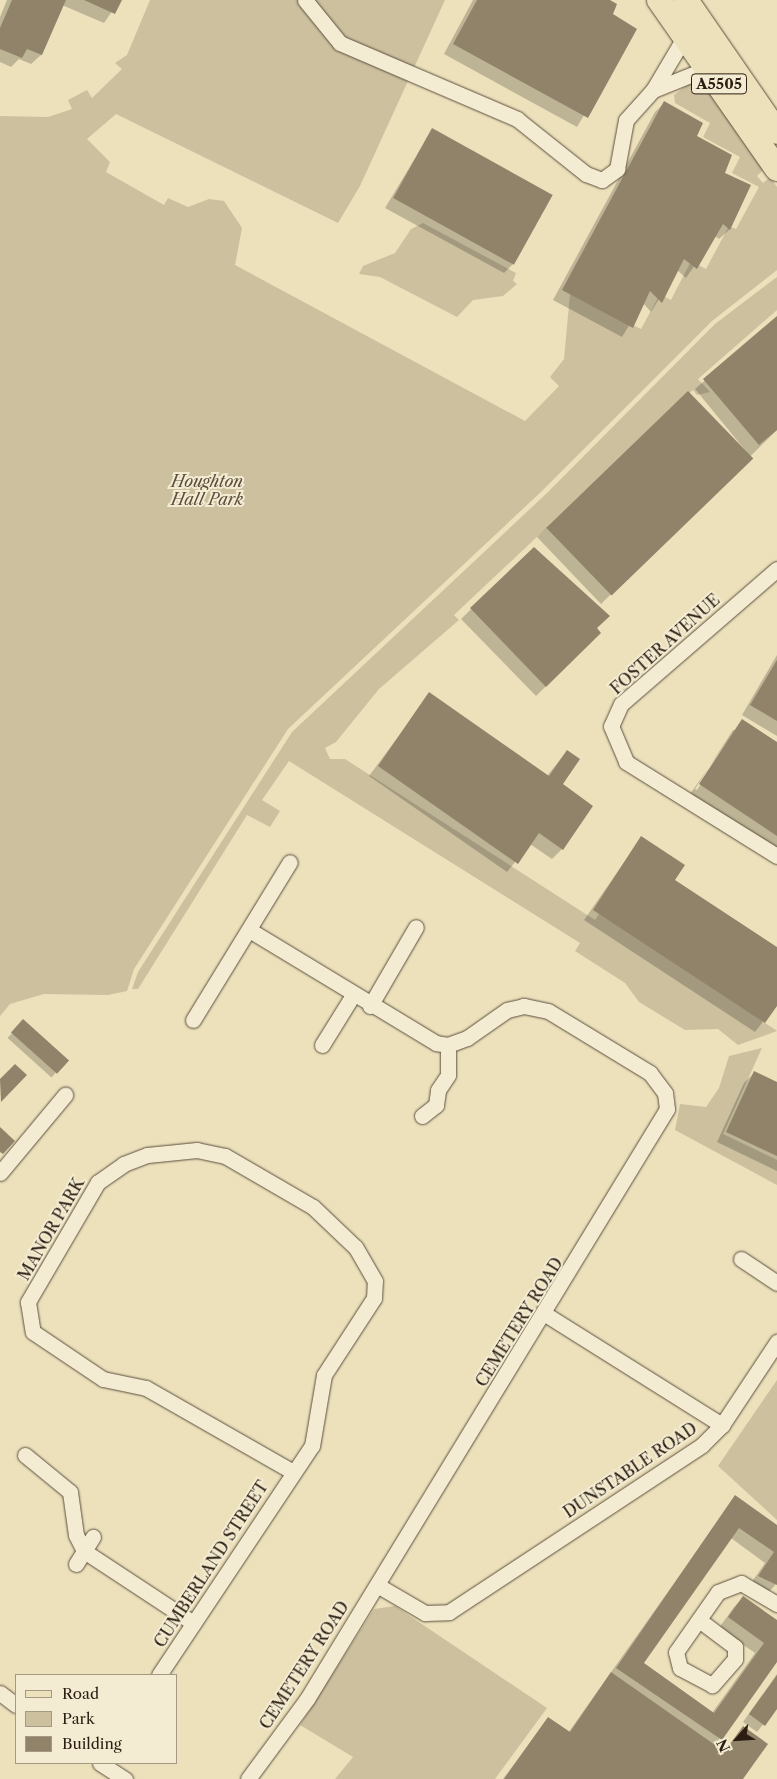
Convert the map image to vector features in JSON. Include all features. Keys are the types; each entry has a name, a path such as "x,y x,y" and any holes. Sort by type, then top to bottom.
{"main road":[{"name":"A5505","path":"659,0 777,169"},
{"name":"A5505","path":"686,0 777,132"}],"street":[{"path":"306,0 340,43 517,119 586,174 602,180 617,169 626,120 653,90 685,36"},
{"path":"653,90 708,68"},
{"name":"FOSTER AVENUE","path":"777,569 621,704 611,726 626,762 777,856"},
{"path":"194,1020 250,931 290,862"},
{"path":"370,1006 416,927"},
{"path":"250,931 425,1038 448,1045 448,1075 438,1090 436,1105 422,1116"},
{"path":"322,1045 353,995"},
{"name":"CEMETERY ROAD","path":"248,1779 306,1699 544,1314 667,1109 665,1093 650,1073 535,1007 507,1010 478,1033 448,1045"},
{"path":"0,1173 64,1095"},
{"name":"MANOR PARK","path":"196,1150 225,1156 312,1207 370,1265 375,1281 374,1298 324,1375 312,1446 293,1472 146,1388 103,1379 33,1332 28,1302 98,1182 124,1164 147,1155 196,1150"},
{"path":"741,1258 777,1283"},
{"name":"DUNSTABLE ROAD","path":"377,1585 425,1613 449,1612 702,1445 722,1425 544,1314"},
{"path":"722,1425 777,1342"},
{"path":"24,1455 70,1492 76,1535 84,1551 193,1624"},
{"name":"CUMBERLAND STREET","path":"160,1674 293,1472"},
{"path":"76,1564 93,1537"},
{"path":"699,1620 718,1592 734,1583 750,1585 777,1604"},
{"path":"0,1693 15,1703"},
{"path":"102,1764 124,1779"}],"green space":[{"name":"Houghton Hall Park","path":"150,0 445,0 360,186 338,223 116,114 87,139 110,162 106,172 164,205 168,198 188,207 209,199 224,201 242,228 235,265 525,421 559,386 550,377 564,359 570,294 641,329 660,294 671,300 691,261 706,269 729,226 736,229 759,187 732,173 740,157 703,137 710,123 675,103 674,95 691,82 707,87 764,169 757,176 763,183 770,177 777,187 777,270 712,321 543,490 288,729 134,969 127,991 108,995 44,994 10,1004 0,1016 0,116 48,117 72,109 68,100 87,90 92,98 122,69 115,63 127,55"},
{"path":"423,223 516,273 513,281 517,284 503,296 473,300 457,317 380,277 359,274 363,266 395,253 411,229"},
{"path":"777,277 777,310 698,379 710,392 697,395 693,390 454,615 459,620 379,689 336,742 325,748 330,759 345,759 595,920 601,911 777,1031 738,1045 718,1029 685,1030 639,1002 625,983 575,951 580,943 289,761 262,800 280,811 270,827 247,815 138,989 132,989 138,972 292,732 547,493 715,324"},
{"path":"762,1048 723,1134 777,1160 777,1185 675,1130 680,1104 706,1107 719,1088 729,1056"},
{"path":"777,1380 777,1520 718,1466"},
{"path":"395,1606 547,1708 495,1779 335,1779 353,1757 300,1725 374,1609"}],"building":[{"path":"12,0 66,0 42,55 27,49 22,58 0,49 0,28"},
{"path":"84,0 122,0 115,14"},
{"path":"477,0 610,0 617,4 613,14 637,29 588,118 453,44"},
{"path":"664,101 703,123 697,136 732,155 725,173 751,185 730,230 723,224 697,269 684,259 662,303 650,291 633,328 562,290"},
{"path":"432,128 553,195 514,265 393,198"},
{"path":"777,316 777,430 759,445 703,379"},
{"path":"688,391 753,459 612,595 546,528"},
{"path":"534,547 610,616 597,628 601,633 546,687 470,608"},
{"path":"777,660 777,721 750,705"},
{"path":"429,692 549,776 567,750 580,759 563,784 593,806 563,850 539,833 518,864 378,766"},
{"path":"742,719 777,742 777,836 699,784"},
{"path":"641,836 685,865 675,880 777,947 777,1006 765,1023 593,910"},
{"path":"23,1019 69,1060 57,1074 11,1032"},
{"path":"15,1064 27,1075 1,1102 0,1079"},
{"path":"754,1071 777,1082 777,1156 726,1132"},
{"path":"0,1127 15,1141 3,1154 0,1152"},
{"path":"735,1495 777,1525 777,1585 758,1576 774,1552 739,1528 644,1663 714,1713 764,1643 728,1617 743,1596 777,1620 777,1662 722,1740 616,1668"},
{"path":"611,1672 725,1752 743,1726 768,1744 743,1779 504,1779 548,1717 570,1732"},
{"path":"777,1675 777,1709 765,1726 749,1714"}]}
